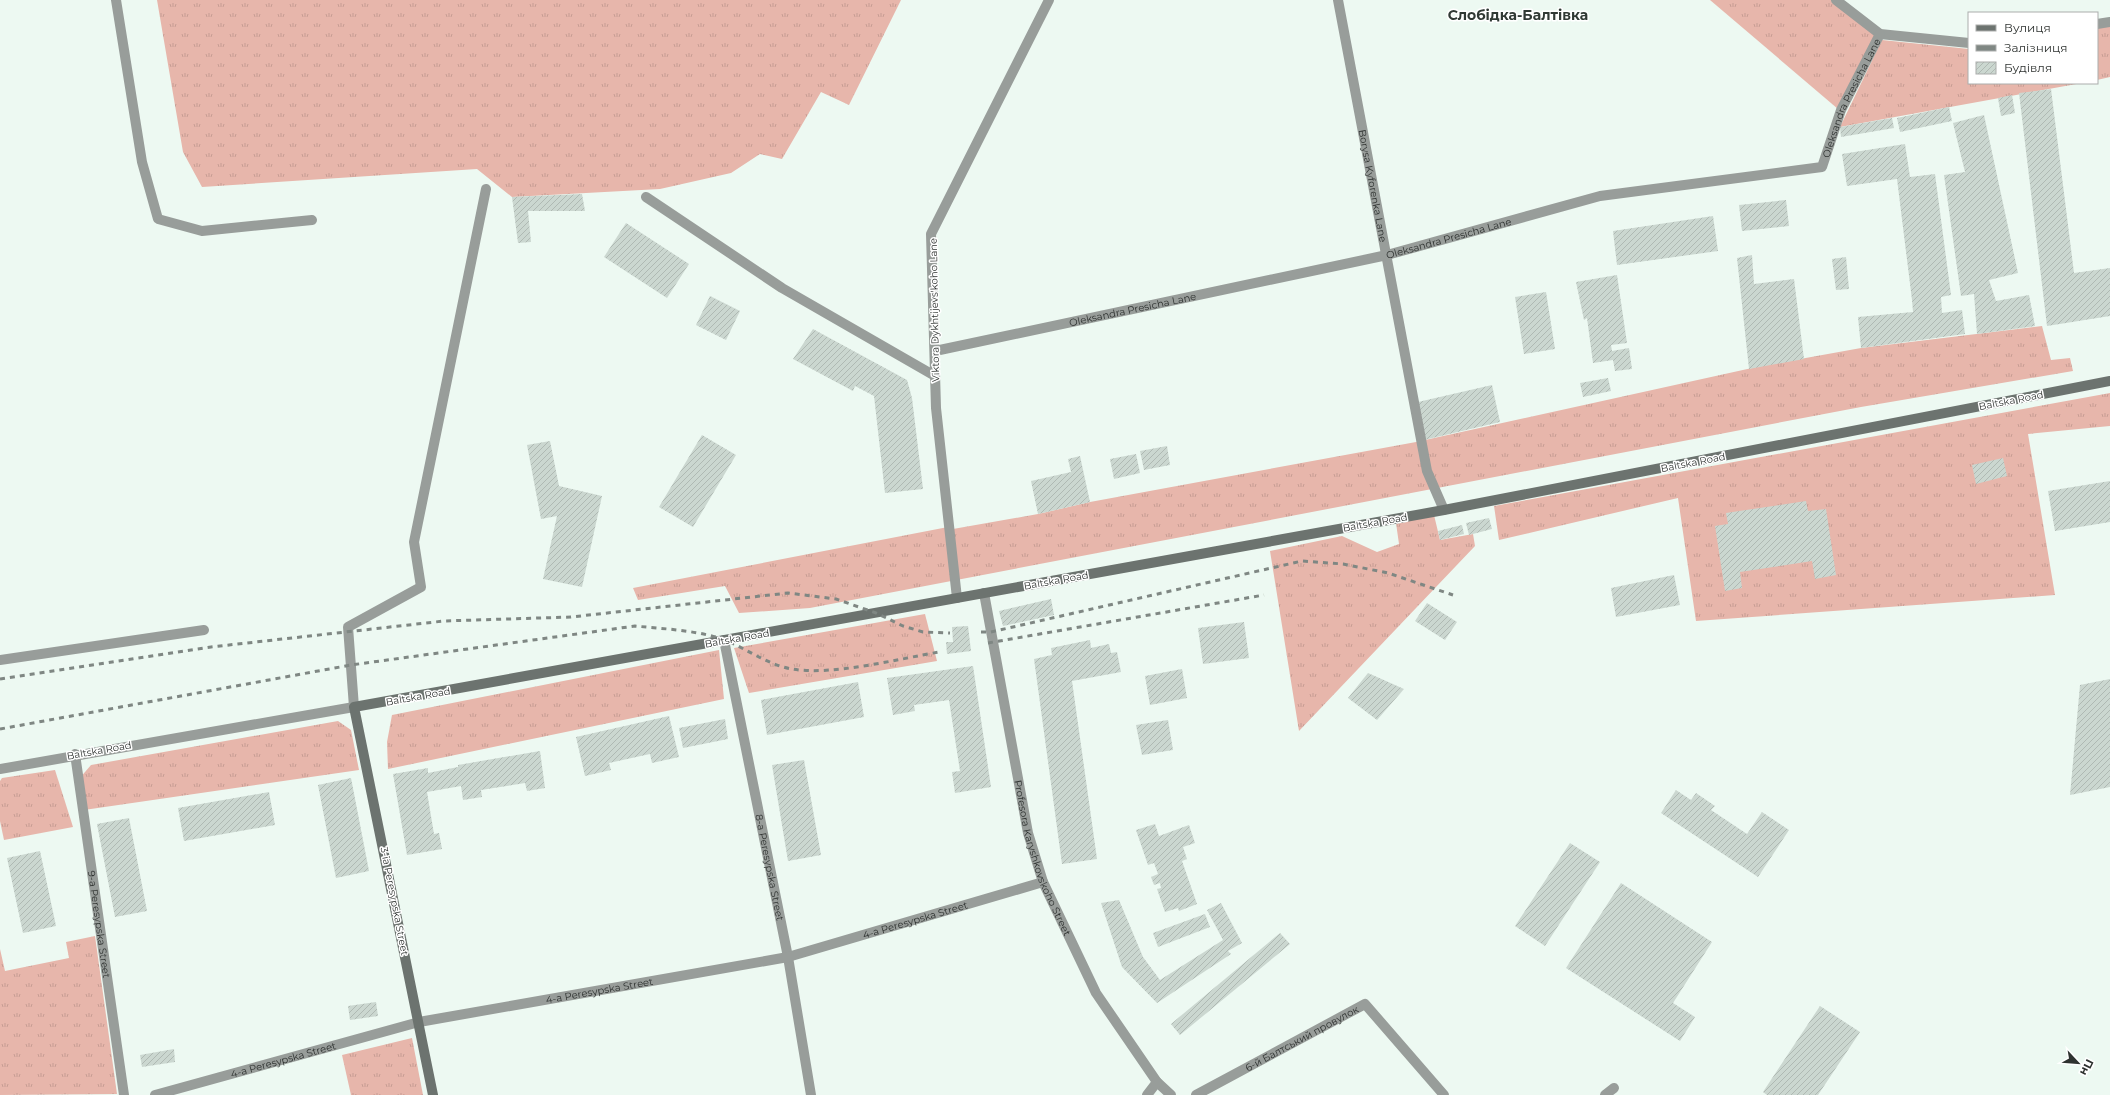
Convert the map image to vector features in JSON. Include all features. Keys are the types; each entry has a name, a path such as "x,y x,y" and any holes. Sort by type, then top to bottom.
{"main road":[{"name":"Baltska Road","path":"354,707 1444,510 2110,381"},
{"name":"3-ia Peresypska Street","path":"354,707 433,1095"}],"street":[{"path":"116,0 142,162 158,219 202,231 312,220"},
{"name":"Viktora Dykhtijevs'koho Lane","path":"957,598 936,408 931,234 1049,0"},
{"name":"Borysa Kyforenka Lane","path":"1338,0 1427,470 1444,510"},
{"path":"1836,0 1880,34 1968,43"},
{"path":"2098,24 2110,22"},
{"name":"Oleksandra Presicha Lane","path":"935,351 1387,255 1600,196 1822,167 1841,110 1880,34"},
{"path":"354,707 348,627 422,586 414,542 486,189"},
{"path":"646,197 782,288 935,376"},
{"name":"Profesora Karyshkovskoho Street","path":"984,593 1028,833 1043,882 1096,993 1157,1082 1171,1095"},
{"path":"0,660 204,630"},
{"name":"8-a Peresypska Street","path":"724,640 788,957 811,1095"},
{"name":"Baltska Road","path":"0,769 75,754 354,707"},
{"name":"9-a Peresypska Street","path":"75,754 124,1095"},
{"name":"4-a Peresypska Street","path":"156,1095 419,1022 788,957 1043,882"},
{"name":"6-й Балтський провулок","path":"1196,1095 1365,1004 1444,1095"},
{"path":"1147,1095 1157,1082"},
{"path":"1605,1095 1614,1088"}],"green space":[{"path":"157,0 901,0 849,105 821,92 782,159 760,154 731,173 660,189 512,197 477,169 202,187 183,152"},
{"path":"1710,0 1832,0 1877,35 1838,109"},
{"path":"2110,24 2110,77 2098,80 2098,26"},
{"path":"1882,40 1968,49 1968,84 2076,84 1840,127"},
{"path":"2042,326 2051,360 2070,358 2073,371 1861,407 810,608 739,613 725,586 638,600 633,588 948,527 953,529 1038,514 1090,502 1416,442 1761,366 1861,348"},
{"path":"2110,393 2110,426 2028,434 2055,595 1696,621 1678,498 1499,540 1494,506"},
{"path":"1434,515 1440,540 1473,534 1475,546 1299,731 1270,551 1342,536 1377,552 1399,544 1396,523"},
{"path":"925,614 937,661 749,693 734,648"},
{"path":"719,650 724,699 388,769 387,742 392,715"},
{"path":"338,721 351,730 359,770 84,810 79,779 91,765"},
{"path":"55,770 73,827 4,840 0,821 0,781 2,778"},
{"path":"95,936 117,1094 0,1095 0,949 5,971 69,958 66,942"},
{"path":"412,1038 423,1095 351,1095 342,1055"}],"building":[{"path":"2051,89 2074,273 2110,268 2110,316 2047,326 2019,93"},
{"path":"2012,95 2015,113 2001,116 1998,98"},
{"path":"1949,107 1952,121 1900,132 1897,118"},
{"path":"1984,115 2018,273 1989,280 1996,301 2029,295 2035,326 1977,334 1974,294 1961,296 1944,175 1965,172 1953,123"},
{"path":"1892,118 1894,128 1841,137 1840,127"},
{"path":"1905,144 1910,177 1935,174 1951,295 1941,297 1942,313 1962,310 1965,334 1861,348 1858,317 1913,312 1912,300 1897,179 1847,186 1842,154"},
{"path":"582,194 585,211 528,211 531,242 518,243 512,197"},
{"path":"1786,200 1789,226 1742,231 1739,205"},
{"path":"1713,216 1718,251 1617,265 1613,231"},
{"path":"626,223 689,264 667,298 604,257"},
{"path":"1752,255 1754,284 1794,279 1804,359 1749,369 1737,258"},
{"path":"1846,257 1849,289 1836,290 1832,259"},
{"path":"1617,275 1627,343 1611,345 1612,351 1629,348 1632,369 1615,371 1613,360 1593,363 1587,318 1584,320 1576,282"},
{"path":"1546,292 1555,349 1524,354 1515,297"},
{"path":"710,296 740,311 726,340 696,325"},
{"path":"813,329 907,380 912,398 923,489 885,493 874,396 855,386 853,391 793,359"},
{"path":"1608,378 1611,391 1583,397 1580,383"},
{"path":"1492,385 1500,422 1424,440 1418,402"},
{"path":"702,435 736,455 693,527 659,507"},
{"path":"550,441 559,486 602,496 582,587 543,579 557,516 541,519 527,445"},
{"path":"1167,446 1170,465 1144,470 1140,451"},
{"path":"1136,454 1140,473 1114,479 1110,459"},
{"path":"1080,456 1090,502 1038,514 1031,481 1071,472 1068,459"},
{"path":"2003,458 2007,476 1976,484 1972,465"},
{"path":"2110,481 2110,522 2055,531 2048,491"},
{"path":"1806,501 1808,511 1826,509 1836,575 1815,579 1812,561 1740,572 1742,588 1725,591 1715,526 1728,524 1726,513"},
{"path":"1489,518 1492,529 1469,535 1466,523"},
{"path":"1462,525 1464,534 1440,540 1438,531"},
{"path":"1674,575 1680,605 1616,617 1611,588"},
{"path":"1051,599 1054,615 1003,626 999,611"},
{"path":"1427,603 1457,622 1445,640 1415,621"},
{"path":"1244,622 1249,658 1203,664 1198,628"},
{"path":"968,626 971,651 947,654 946,642 953,642 952,627"},
{"path":"1090,640 1091,648 1109,644 1111,653 1117,652 1121,672 1072,681 1097,859 1062,864 1034,659 1052,655 1051,648"},
{"path":"973,666 991,787 955,793 952,772 960,771 949,700 914,705 915,711 893,715 887,678"},
{"path":"1182,669 1187,698 1150,705 1145,676"},
{"path":"1368,673 1404,689 1377,720 1348,698"},
{"path":"2110,679 2110,787 2070,795 2080,685"},
{"path":"858,682 864,717 767,735 761,700"},
{"path":"669,716 679,757 652,763 650,754 609,763 611,770 585,776 576,737"},
{"path":"725,719 728,739 683,748 679,728"},
{"path":"1168,720 1173,750 1142,755 1136,725"},
{"path":"540,751 545,788 527,791 525,783 481,790 482,797 463,800 461,786 427,792 434,834 439,833 442,849 407,855 393,774 428,768 428,773 458,767 458,765"},
{"path":"804,760 821,855 788,861 772,765"},
{"path":"351,778 369,871 336,878 318,785"},
{"path":"1676,790 1691,800 1696,793 1715,806 1711,810 1747,834 1762,812 1789,830 1758,877 1661,813"},
{"path":"269,792 275,825 184,841 178,808"},
{"path":"129,818 147,911 115,917 97,824"},
{"path":"1155,824 1159,836 1189,825 1195,843 1183,847 1187,859 1182,861 1197,904 1179,911 1178,908 1165,912 1157,889 1161,888 1160,883 1154,885 1151,877 1158,874 1154,863 1148,865 1136,830"},
{"path":"1570,843 1600,862 1545,946 1515,926"},
{"path":"40,851 56,926 23,933 7,858"},
{"path":"1621,883 1712,942 1673,1003 1695,1017 1680,1041 1566,968"},
{"path":"1119,900 1143,957 1160,980 1223,940 1207,910 1221,903 1242,943 1228,951 1231,954 1157,1003 1122,967 1101,903"},
{"path":"1205,914 1210,927 1158,947 1153,933"},
{"path":"1280,933 1290,944 1180,1035 1171,1024"},
{"path":"376,1002 378,1016 350,1020 348,1006"},
{"path":"1820,1006 1860,1032 1818,1095 1767,1095 1763,1092"},
{"path":"174,1049 175,1062 142,1067 140,1055"}],"railway":[{"path":"981,632 991,632 1302,561 1343,564 1388,573 1453,595"},
{"path":"0,679 211,647 444,621 571,617 788,593 836,599 876,613 903,626 923,632 950,633"},
{"path":"988,643 1264,595"},
{"path":"0,729 351,665 635,626 680,630 703,634 725,640 774,664 792,669 808,671 845,669 939,652"}],"district":[{"name":"Слобідка-Балтівка","path":"1518,15"}]}
